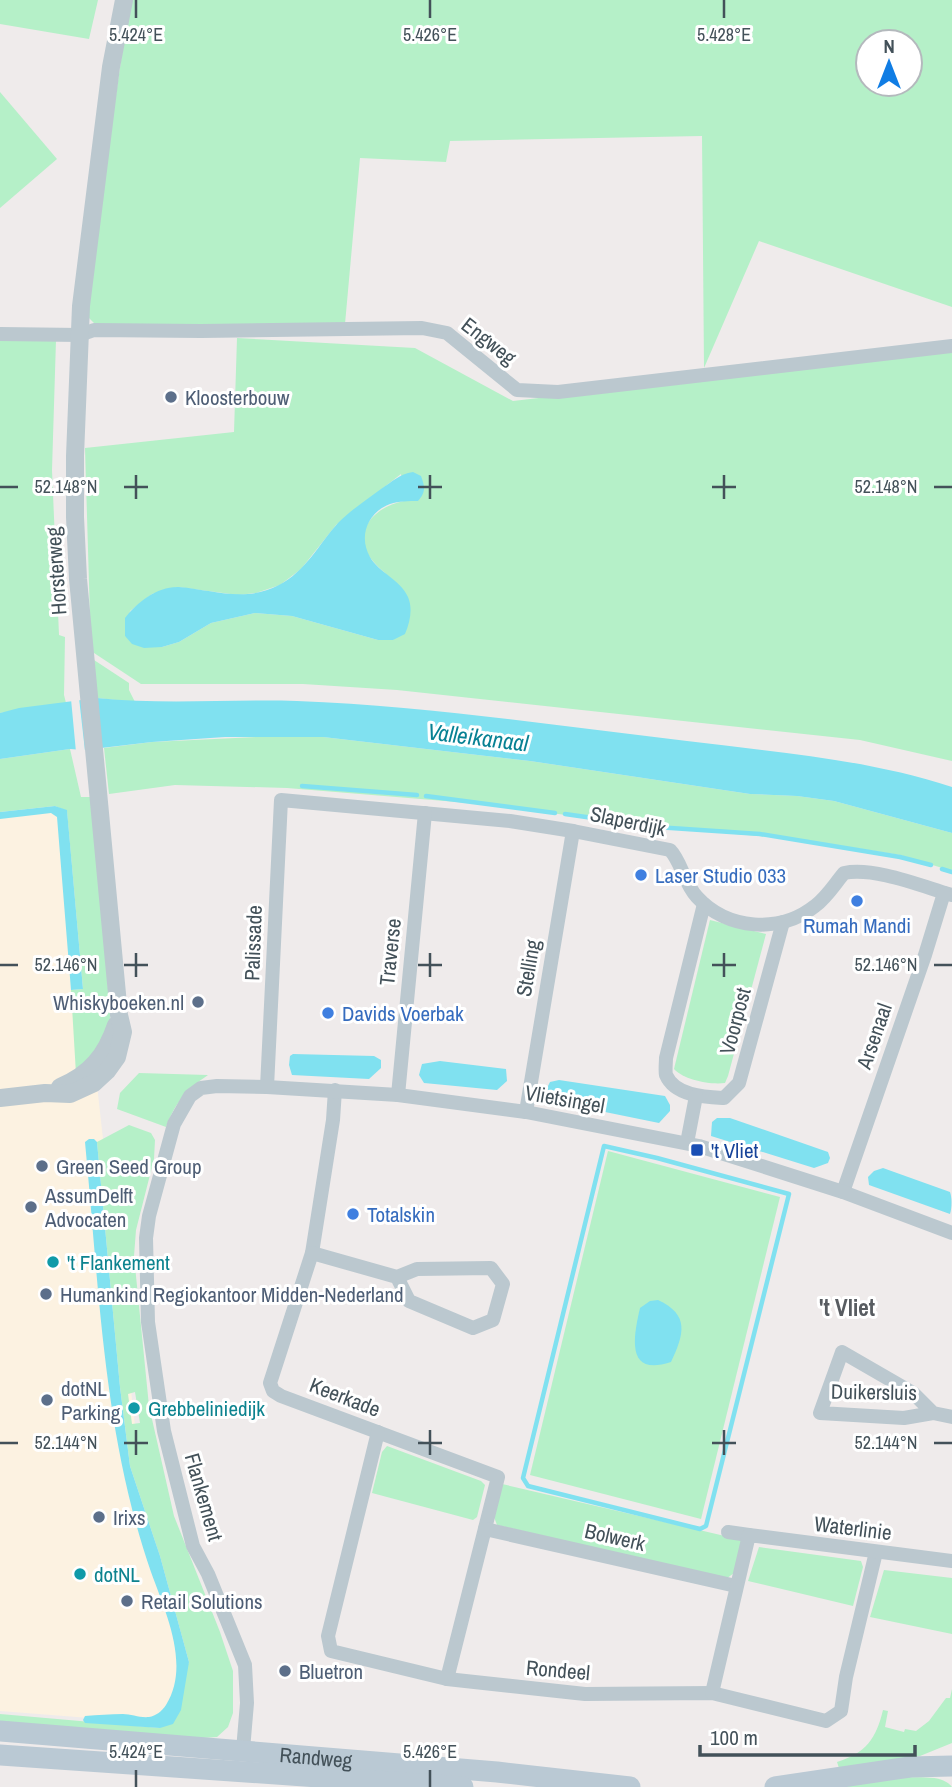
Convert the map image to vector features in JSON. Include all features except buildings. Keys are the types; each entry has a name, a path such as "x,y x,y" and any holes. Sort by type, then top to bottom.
{"main road":[{"name":"Randweg","path":"0,1731 497,1772 630,1787"},
{"name":"Randweg","path":"0,1755 240,1779 463,1787"},
{"path":"775,1787 910,1767 952,1766"}],"street":[{"name":"Horsterweg","path":"0,1098 45,1093 70,1094 88,1086 107,1071 115,1044 123,1032 119,1015 78,579 75,517 81,306 111,67 124,0"},
{"name":"Engweg","path":"0,334 80,335 94,330 422,328 447,333 517,390 558,392 952,346"},
{"name":"Slaperdijk","path":"281,800 510,821 670,850 675,855 689,887 704,904 741,923 766,925 783,922 813,908 831,891 844,873 894,878 948,894"},
{"name":"Palissade","path":"267,1087 281,800"},
{"name":"Traverse","path":"398,1095 425,813"},
{"name":"Stelling","path":"526,1112 573,831"},
{"name":"Arsenaal","path":"843,1192 948,894"},
{"path":"687,1143 696,1096 677,1087 666,1075 666,1058 704,904"},
{"name":"Voorpost","path":"696,1096 724,1098 739,1083 783,922"},
{"name":"Vlietsingel","path":"174,1124 190,1096 201,1088 217,1086 398,1095 526,1112 687,1143 843,1192 952,1233"},
{"name":"Keerkade","path":"335,1090 333,1120 312,1253 271,1376 271,1387 281,1396 498,1477 447,1679"},
{"name":"Flankement","path":"174,1124 157,1180 147,1227 146,1281 150,1346 164,1431 193,1546 208,1574 245,1665 247,1703 243,1750"},
{"path":"312,1253 397,1277 417,1269 491,1268 503,1283 493,1320 473,1328 409,1301 397,1277"},
{"name":"Duikersluis","path":"933,1413 913,1393 842,1352 821,1413 904,1418 933,1413 952,1417"},
{"name":"Rondeel","path":"378,1432 328,1636 331,1651 447,1679 585,1694 712,1693 826,1721 841,1711 846,1677 876,1552"},
{"name":"Bolwerk","path":"485,1529 736,1586"},
{"name":"Waterlinie","path":"728,1532 952,1561"},
{"path":"712,1693 749,1535"},
{"path":"240,1779 243,1750"}],"shaded area":[{"path":"77,798 98,1094 138,1453 192,1726 0,1711 0,806"}],"green space":[{"path":"0,0 98,0 89,39 0,24"},
{"path":"130,0 952,0 952,307 759,241 704,368 702,136 450,141 446,162 360,158 345,324 97,326 87,316 98,216"},
{"path":"0,92 57,159 0,208"},
{"path":"237,338 415,348 513,401 952,350 952,761 860,740 397,690 303,684 141,684 91,651 85,448 234,432","holes":["401,474 404,501 375,514 365,530 364,540 372,560 404,592 410,607 393,640 378,640 292,616 255,613 211,623 179,642 162,647 125,636 130,611 152,594 178,587 238,595 256,593 280,585 301,569 336,525"]},
{"path":"0,340 56,340 52,470 59,635 65,637 66,703 0,713"},
{"path":"94,660 129,683 129,690 135,702 97,698"},
{"path":"276,736 323,737 530,761 750,794 834,801 952,833 952,871 900,855 804,840 679,829 469,803 287,788 175,785 109,794 104,748 152,742"},
{"path":"70,749 81,797 93,797 111,1027 100,1053 76,1074 71,990 83,989 67,811 55,806 0,812 0,759"},
{"path":"710,920 766,934 725,1083 698,1081 674,1069"},
{"path":"139,1073 208,1075 182,1097 166,1127 117,1109 120,1093"},
{"path":"129,1125 151,1133 155,1140 154,1159 136,1230 134,1256 149,1406 174,1516 233,1671 233,1713 228,1727 217,1737 0,1723 0,1714 160,1728 189,1662 160,1556 130,1466 97,1142","holes":["135,1392 140,1423 132,1424 128,1394"]},
{"path":"608,1151 780,1197 701,1519 530,1475"},
{"path":"387,1446 481,1481 485,1485 477,1517 473,1520 372,1493 382,1452"},
{"path":"502,1484 742,1540 734,1573 726,1579 497,1525 494,1517"},
{"path":"759,1547 861,1561 863,1567 853,1606 748,1581"},
{"path":"884,1570 952,1578 952,1634 870,1617"},
{"path":"952,1689 952,1743 920,1756 839,1768 837,1762 855,1754 868,1744 877,1729 883,1710 888,1711 885,1727 904,1732 905,1729 916,1731 929,1721 946,1698 950,1698"},
{"path":"909,1777 938,1779 952,1787 832,1787"}],"water":[{"path":"413,472 421,476 424,489 421,498 418,501 397,502 382,508 371,519 365,533 367,549 374,563 400,585 408,597 410,616 405,634 393,640 378,640 292,616 255,613 211,623 179,642 162,647 144,648 132,644 125,636 125,618 142,601 163,589 179,587 241,594 279,585 305,565 348,514 396,479"},
{"name":"Valleikanaal","path":"97,698 147,701 297,701 395,707 854,763 920,777 952,787 952,833 834,801 750,794 530,761 323,737 225,737 70,749 0,759 0,713"},
{"path":"55,806 67,810 83,989 71,990 57,817 51,813 0,819 0,812"},
{"path":"290,1056 374,1056 381,1060 381,1068 369,1079 292,1075 289,1065"},
{"path":"440,1061 506,1069 507,1081 497,1090 424,1083 419,1075 422,1064"},
{"path":"559,1080 665,1096 670,1111 659,1123 551,1101 547,1088 550,1082"},
{"path":"717,1118 730,1118 828,1152 830,1158 828,1163 814,1168 711,1136 712,1122"},
{"path":"89,1139 97,1142 130,1466 160,1556 189,1662 181,1710 173,1724 160,1728 85,1723 83,1720 85,1716 154,1716 166,1705 176,1673 173,1638 135,1520 113,1413 99,1305 85,1142"},
{"path":"883,1168 950,1192 950,1214 869,1185 868,1177"},
{"path":"658,1300 680,1319 681,1334 671,1362 646,1364 636,1352 640,1308 650,1301"}],"pier":[{"path":"79,698 85,751 76,752 71,699"}],"waterway":[{"path":"302,786 417,795"},
{"path":"426,796 555,813"},
{"path":"565,814 656,827 760,834 900,857 931,865"},
{"path":"942,869 952,872"},
{"path":"604,1146 789,1194 706,1526 700,1529 528,1486 523,1478 604,1146"}],"place":[{"name":"Kloosterbouw","path":"171,397"},
{"name":"Laser Studio 033","path":"641,875"},
{"name":"Rumah Mandi","path":"857,901"},
{"name":"Whiskyboeken.nl","path":"198,1002"},
{"name":"Davids Voerbak","path":"328,1013"},
{"name":"'t Vliet","path":"697,1150"},
{"name":"Green Seed Group","path":"42,1166"},
{"name":"AssumDelft Advocaten","path":"31,1207"},
{"name":"Totalskin","path":"353,1214"},
{"name":"'t Flankement","path":"53,1262"},
{"name":"Humankind Regiokantoor Midden-Nederland","path":"46,1294"},
{"name":"dotNL Parking","path":"47,1400"},
{"name":"Grebbeliniedijk","path":"134,1408"},
{"name":"Irixs","path":"99,1517"},
{"name":"dotNL","path":"80,1574"},
{"name":"Retail Solutions","path":"127,1601"},
{"name":"Bluetron","path":"285,1671"}],"district":[{"name":"'t Vliet","path":"847,1307"}]}
